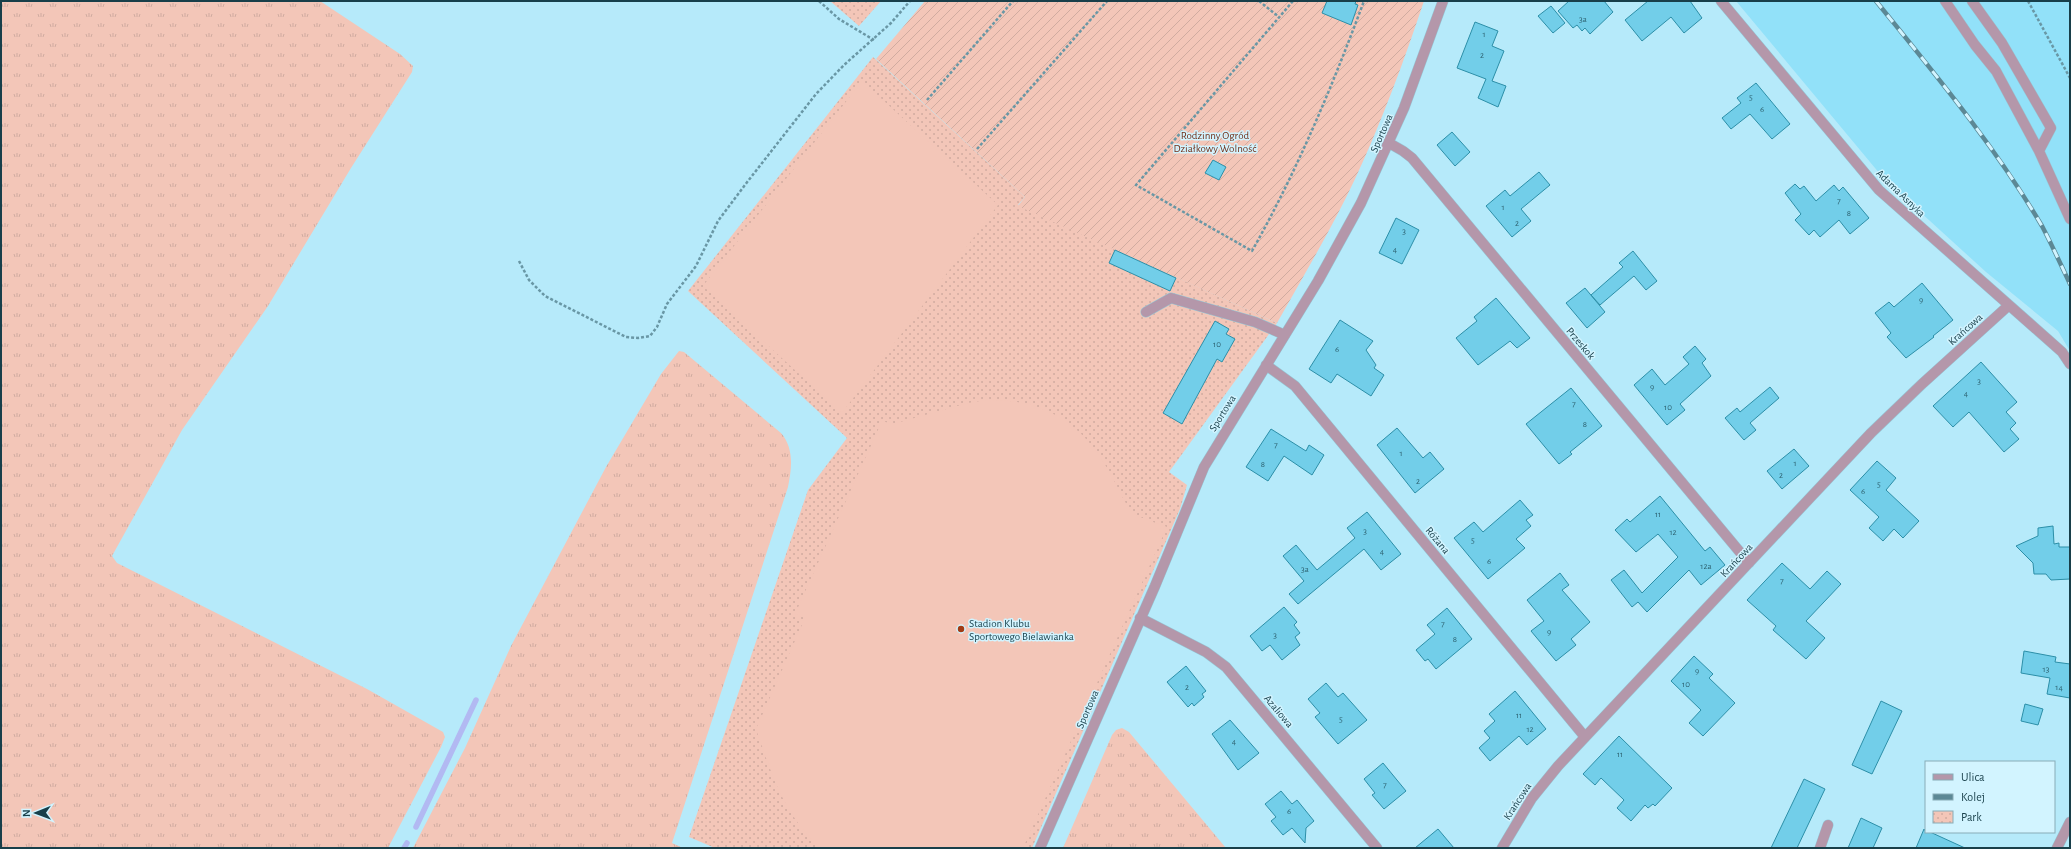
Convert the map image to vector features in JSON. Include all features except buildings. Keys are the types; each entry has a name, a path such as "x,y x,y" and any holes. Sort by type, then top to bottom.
{"street":[{"name":"Sportowa","path":"1040,848 1204,467 1347,230 1389,143 1412,90 1443,1"},
{"name":"Adama Asnyka","path":"1721,1 1879,190 2008,306 2062,352 2070,364"},
{"path":"1945,1 1975,45 1996,71 2039,151 2070,219"},
{"path":"1972,1 2002,43 2051,128 2039,151"},
{"name":"Przeskok","path":"1389,143 1412,158 1749,563"},
{"path":"1146,312 1171,298 1255,322 1285,335"},
{"name":"Krańcowa","path":"1502,848 1520,816 1538,789 1585,737 1871,433 1922,384 2008,306"},
{"name":"Różana","path":"1266,365 1295,386 1585,737"},
{"name":"Azaliowa","path":"1140,618 1206,652 1226,667 1377,848"},
{"path":"2057,848 2070,822"},
{"path":"1820,848 1828,825"}],"path":[{"path":"819,1 839,19 874,40"},
{"path":"519,261 529,280 545,296 626,337 638,338 650,336 657,327 667,304 696,266 718,221 748,181 816,94 844,65 874,40 910,1"},
{"path":"927,100 1012,1"},
{"path":"977,149 1107,1"},
{"path":"1259,1 1279,17"},
{"path":"1292,1 1136,185 1252,251 1301,156 1319,117 1364,1"},
{"path":"2028,1 2070,78"}],"shaded area":[{"path":"1736,1 2070,1 2070,351 2058,331 1986,272 1885,180"}],"green space":[{"path":"1,1 320,1 400,54 413,66 412,72 351,168 268,306 182,430 112,556 117,563 367,689 443,732 445,737 441,747 388,848 1,848"},
{"path":"830,1 881,1 859,26"},
{"name":"Rodzinny Ogród Działkowy Wolność","path":"925,1 1424,1 1392,91 1355,179 1277,323 1018,206 1025,197 876,59"},
{"path":"873,57 1025,197 1018,205 1277,323 1169,472 1187,485 1180,509 1032,848 715,848 689,837 808,490 847,438 688,291"},
{"path":"862,81 998,205 842,413 703,286"},
{"path":"679,351 684,352 781,433 788,445 791,458 788,487 672,843 683,848 413,848 465,748 511,646 606,467 661,374"},
{"name":"Stadion Klubu Sportowego Bielawianka","path":"986,400 1026,404 1043,409 1074,427 1099,455 1133,513 1144,519 1167,527 1023,848 821,848 797,822 788,808 780,793 756,729 805,618 795,614 882,421 893,424 968,403"},
{"path":"1122,728 1129,732 1226,848 1063,848 1112,735 1116,730"}],"waterway":[{"path":"416,827 476,700"},
{"path":"404,848 407,843"}],"railway":[{"path":"1876,1 1963,110 2024,196 2042,226 2070,284"}],"place":[{"name":"Stadion Klubu Sportowego Bielawianka","path":"961,629"}]}
